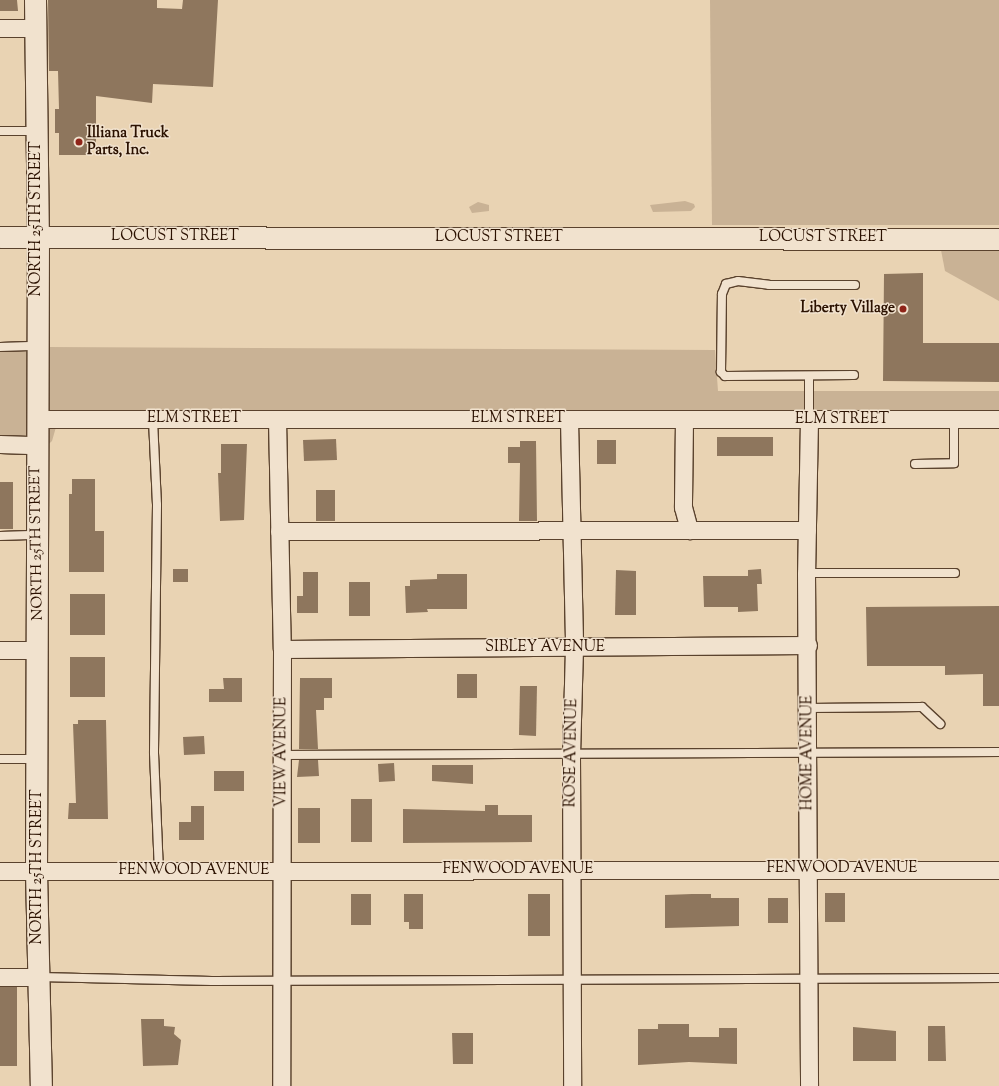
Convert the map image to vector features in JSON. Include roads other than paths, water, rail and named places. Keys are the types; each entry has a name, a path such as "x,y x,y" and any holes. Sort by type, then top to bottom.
{"street":[{"name":"NORTH 25TH STREET","path":"35,0 38,237 36,419 38,535 36,871 41,1086"},
{"path":"0,28 35,28"},
{"name":"LOCUST STREET","path":"0,237 999,238"},
{"name":"ELM STREET","path":"36,419 999,419"},
{"name":"VIEW AVENUE","path":"277,419 282,649 282,1086"},
{"name":"ROSE AVENUE","path":"569,420 574,648 571,755 572,1086"},
{"path":"684,420 683,507 690,530"},
{"name":"HOME AVENUE","path":"809,420 806,573 808,645 810,1086"},
{"path":"0,444 36,445"},
{"path":"279,531 808,530"},
{"name":"SIBLEY AVENUE","path":"282,649 574,648 808,645"},
{"path":"0,650 38,650"},
{"name":"FENWOOD AVENUE","path":"0,871 999,870"},
{"path":"0,976 39,976"}],"lane":[{"path":"0,131 36,131"},
{"path":"854,375 725,376 721,372 722,294 726,284 744,281 769,285 855,285"},
{"path":"0,346 37,346"},
{"path":"809,376 809,420"},
{"path":"915,464 954,463 954,419"},
{"path":"153,420 157,505 154,754 159,871"},
{"path":"0,536 38,535"},
{"path":"806,573 955,573"},
{"path":"808,708 922,707 940,724"},
{"path":"282,755 571,755 999,752"},
{"path":"0,759 37,759"},
{"path":"39,976 282,981 571,981 999,978"}],"place":[{"name":"Illiana Truck Parts, Inc.","path":"79,142"},
{"name":"Liberty Village","path":"903,309"}]}
